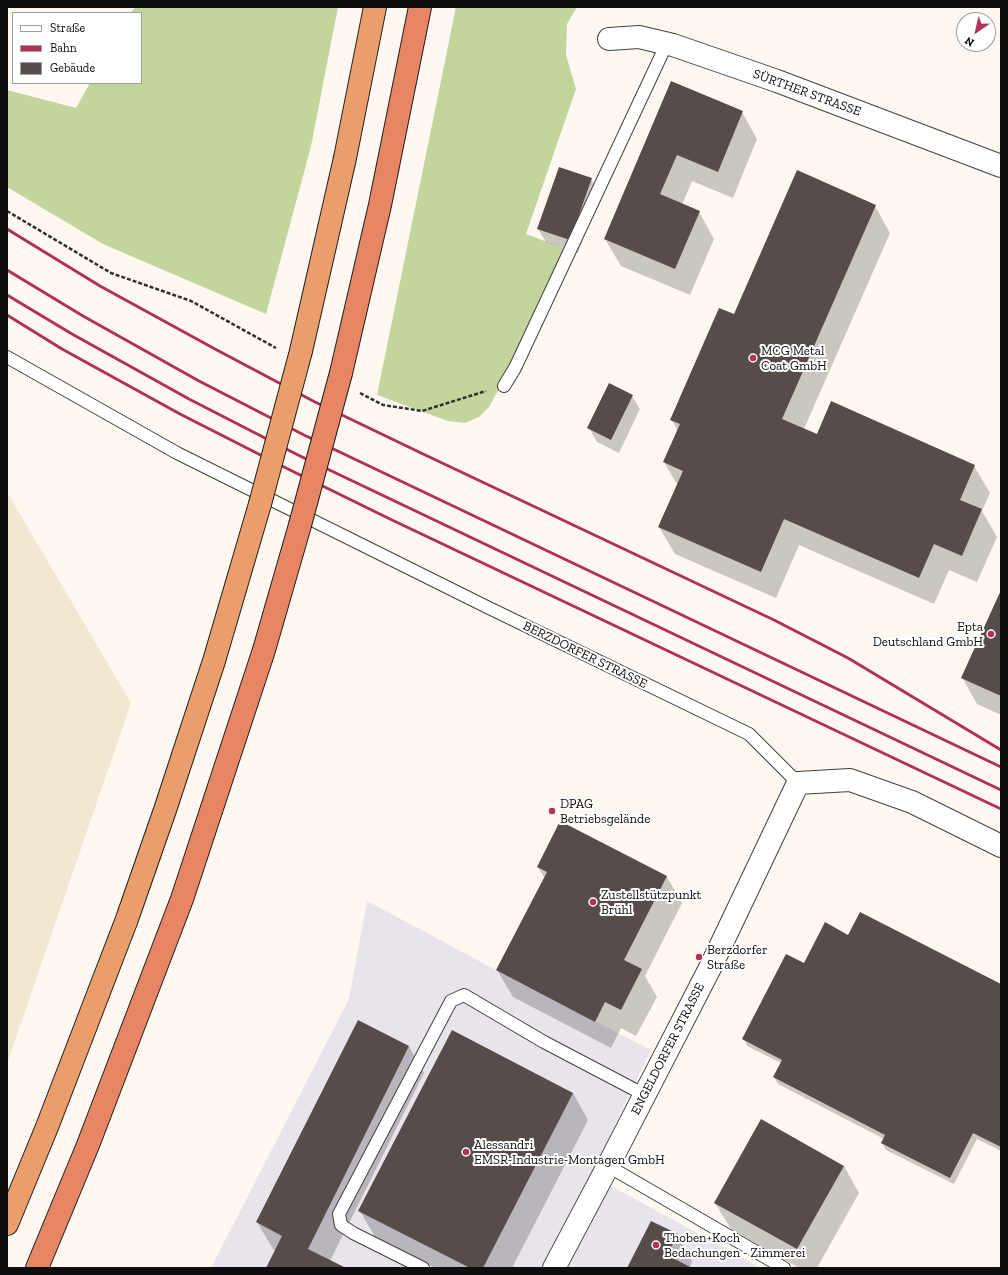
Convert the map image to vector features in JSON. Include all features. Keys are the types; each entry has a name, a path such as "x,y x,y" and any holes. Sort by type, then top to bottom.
{"highway":[{"path":"7,1224 47,1127 127,919 214,661 260,504 290,350 345,158 375,7"},
{"path":"36,1268 91,1138 182,899 264,650 300,525 341,373 380,205 420,7"}],"street":[{"name":"SÜRTHER STRASSE","path":"610,38 639,37 667,43 777,81 1001,166"},
{"path":"798,783 850,780 912,802 1001,846"},
{"name":"ENGELDORFER STRASSE","path":"554,1268 712,964 798,783"}],"lane":[{"path":"504,386 516,368 667,43"},
{"name":"BERZDORFER STRASSE","path":"7,357 177,453 487,607 749,734 798,783"},
{"path":"423,1268 341,1225 339,1214 451,1001 464,994 544,1042 645,1095"},
{"path":"608,1166 784,1268"}],"path":[{"path":"7,210 111,273 191,301 290,350"},
{"path":"355,390 383,405 422,411 504,386"}],"shaded area":[{"path":"7,492 131,703 7,1064"},
{"path":"367,901 651,1050 591,1175 761,1268 211,1268 349,999"}],"green space":[{"path":"135,7 338,7 311,146 266,314 103,244 7,187 7,90 76,108 89,84 142,84 142,12 132,12"},
{"path":"456,7 577,7 567,24 566,55 576,89 526,234 574,252 489,407 479,417 465,423 448,421 377,395"}],"building":[{"path":"671,81 743,111 718,172 677,155 660,194 700,211 675,269 604,239"},
{"path":"559,167 592,178 570,240 537,229"},
{"name":"MCG Metal Coat GmbH","path":"797,170 876,205 782,419 817,434 831,401 975,465 960,500 982,509 962,556 934,544 919,578 784,519 761,572 658,527 683,471 663,462 680,424 670,420 719,308 734,314"},
{"path":"609,383 633,395 611,440 587,428"},
{"name":"Epta Deutschland GmbH","path":"1001,590 1001,696 961,678"},
{"name":"Zustellstützpunkt Brühl","path":"560,821 667,876 624,960 642,969 621,1010 605,1002 595,1022 496,970 547,872 537,867"},
{"path":"860,912 1001,984 1001,1147 973,1133 950,1178 881,1143 885,1135 773,1077 782,1060 742,1039 786,954 804,963 825,922 848,935"},
{"path":"358,1020 409,1046 308,1249 346,1268 266,1268 282,1236 256,1222"},
{"name":"Alessandri EMSR-Industrie-Montagen GmbH","path":"452,1030 573,1093 483,1268 470,1268 358,1211"},
{"path":"761,1119 844,1166 797,1249 714,1203"},
{"name":"Thoben+Koch Bedachungen - Zimmerei","path":"651,1221 678,1234 667,1255 692,1268 627,1268"}],"railway":[{"path":"7,229 100,286 315,402 774,620 848,658 1001,750"},
{"path":"7,270 83,316 199,381 304,435 1001,767"},
{"path":"7,295 72,334 189,399 298,455 1001,790"},
{"path":"7,315 62,349 180,414 290,470 392,520 1001,809"}],"place":[{"name":"MCG Metal Coat GmbH","path":"753,358"},
{"name":"Epta Deutschland GmbH","path":"991,634"},
{"name":"DPAG Betriebsgelände","path":"552,811"},
{"name":"Zustellstützpunkt Brühl","path":"593,902"},
{"name":"Berzdorfer Straße","path":"699,957"},
{"name":"Alessandri EMSR-Industrie-Montagen GmbH","path":"466,1152"},
{"name":"Thoben+Koch Bedachungen - Zimmerei","path":"656,1245"}]}
